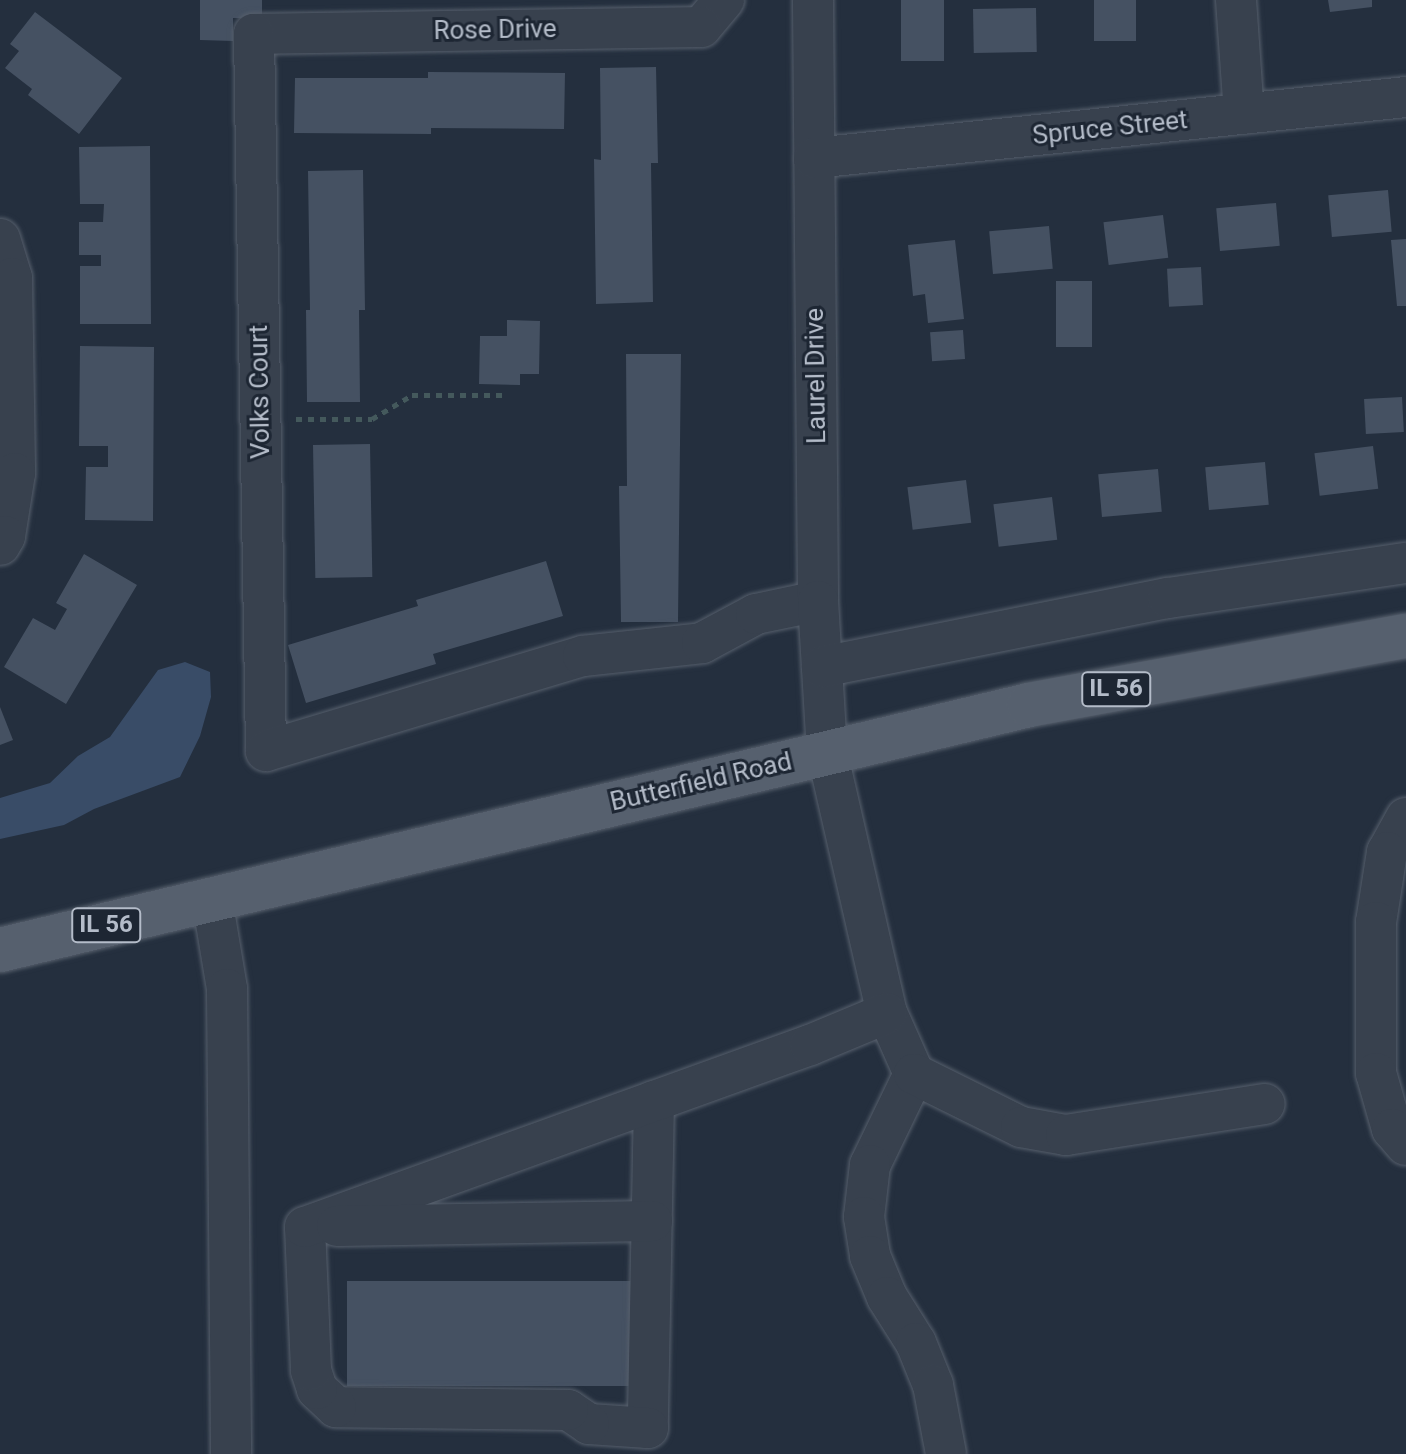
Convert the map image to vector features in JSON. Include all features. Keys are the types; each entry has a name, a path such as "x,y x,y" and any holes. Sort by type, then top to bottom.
{"main road":[{"name":"Butterfield Road","path":"0,950 1029,705 1406,636"}],"street":[{"name":"Rose Drive","path":"254,34 701,27 724,0"},
{"name":"Laurel Drive","path":"813,0 818,601 827,752 887,1013 914,1074"},
{"path":"1236,0 1244,114"},
{"name":"Volks Court","path":"254,34 266,751 583,656 702,643 756,614 818,601"},
{"name":"Spruce Street","path":"814,158 1406,97"},
{"path":"0,239 12,278 15,473 5,536 0,545"},
{"path":"822,667 1168,598 1406,563"},
{"path":"1406,818 1387,852 1376,922 1376,1073 1392,1129 1406,1145"},
{"path":"212,899 227,989 231,1454"},
{"path":"305,1227 887,1013"},
{"path":"946,1454 933,1385 916,1343 887,1297 876,1269 864,1217 870,1165 914,1074 1021,1127 1066,1135 1265,1104"},
{"path":"305,1227 311,1370 317,1389 336,1407 568,1410 589,1424 648,1428 654,1101"},
{"path":"305,1227 652,1221"}],"path":[{"path":"291,419 372,419 412,395 504,395"}],"water":[{"path":"185,662 210,672 211,697 200,736 180,777 94,809 64,825 0,839 0,798 50,783 78,756 110,737 158,670"}],"building":[{"path":"200,0 262,0 262,19 233,18 233,41 200,40"},
{"path":"901,0 944,0 944,61 901,61"},
{"path":"1094,0 1136,0 1136,41 1094,41"},
{"path":"1328,0 1372,0 1372,7 1330,12"},
{"path":"1036,8 1037,52 974,53 973,9"},
{"path":"35,12 122,78 79,134 28,95 32,89 5,68 19,51 10,44"},
{"path":"656,67 658,163 651,163 653,302 596,304 594,159 601,160 600,68"},
{"path":"428,72 565,73 564,129 431,128 431,134 294,133 295,78 428,78"},
{"path":"150,146 151,324 80,324 80,266 101,266 101,255 79,255 79,222 103,222 104,204 80,204 79,147"},
{"path":"363,170 365,310 359,310 360,402 307,402 306,310 310,310 308,171"},
{"path":"1388,190 1392,232 1332,237 1328,195"},
{"path":"1276,203 1280,246 1220,251 1216,208"},
{"path":"1163,215 1168,258 1109,265 1103,222"},
{"path":"1049,226 1053,269 993,274 989,231"},
{"path":"1406,239 1406,306 1397,306 1391,240"},
{"path":"955,240 964,319 928,323 925,294 913,296 908,245"},
{"path":"1201,267 1203,305 1169,307 1167,269"},
{"path":"1056,281 1092,281 1092,347 1056,347"},
{"path":"507,320 540,321 539,374 520,374 520,385 479,384 480,336 507,336"},
{"path":"963,330 965,359 932,361 930,332"},
{"path":"80,346 154,347 153,521 85,520 86,467 108,467 108,446 79,446"},
{"path":"626,354 681,354 678,622 621,622 619,486 627,486"},
{"path":"1402,397 1404,432 1366,434 1364,399"},
{"path":"370,444 372,577 315,578 313,445"},
{"path":"1373,446 1378,489 1320,496 1314,453"},
{"path":"1265,462 1269,505 1209,510 1205,467"},
{"path":"1158,469 1162,512 1102,517 1098,474"},
{"path":"966,480 971,523 913,530 907,487"},
{"path":"1052,497 1057,540 999,547 993,504"},
{"path":"84,554 137,585 66,704 4,667 33,618 55,630 67,609 56,603"},
{"path":"546,561 563,616 433,654 436,664 306,703 288,645 418,606 416,600"},
{"path":"0,707 13,740 0,745"},
{"path":"347,1281 638,1281 638,1386 347,1386"}]}
